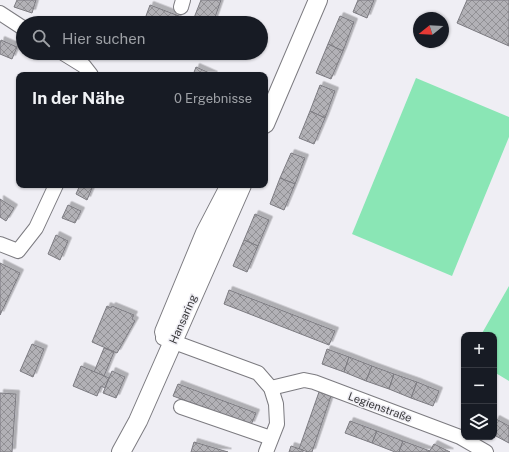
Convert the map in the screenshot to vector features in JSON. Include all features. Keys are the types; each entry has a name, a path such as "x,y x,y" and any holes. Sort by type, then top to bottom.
{"main road":[{"path":"268,115 318,0"},
{"name":"Hansaring","path":"121,452 138,421 205,233 228,188"},
{"name":"Hansaring","path":"112,452 241,188"}],"street":[{"path":"0,14 16,24"},
{"path":"74,60 84,66 89,72"},
{"path":"0,244 18,252 36,228 55,188"},
{"path":"167,340 258,373 271,388 276,404 277,424 266,452"},
{"name":"Legienstraße","path":"271,388 304,380 314,382 460,437 486,452"},
{"path":"181,407 271,438"}],"green space":[{"path":"416,78 509,117 509,137 452,276 352,234"},
{"path":"509,286 509,381 497,374 497,332 483,332"}],"building":[{"path":"17,0 36,0 32,13 14,7"},
{"path":"201,0 221,0 215,16 195,16"},
{"path":"358,0 374,0 367,18 353,12"},
{"path":"467,0 509,0 509,46 457,23"},
{"path":"150,5 179,16 146,16"},
{"path":"340,16 354,22 343,51 328,44"},
{"path":"1,40 16,47 12,59 0,54"},
{"path":"328,44 343,51 331,79 316,73"},
{"path":"196,67 207,72 194,72"},
{"path":"320,85 335,91 325,118 310,111"},
{"path":"310,111 325,118 314,144 299,138"},
{"path":"291,153 305,158 295,184 280,178"},
{"path":"280,178 295,184 284,210 270,204"},
{"path":"79,188 92,188 87,200 76,194"},
{"path":"0,199 14,208 6,221 0,217"},
{"path":"68,205 81,211 75,223 62,218"},
{"path":"255,214 269,220 258,246 244,240"},
{"path":"56,235 68,241 60,260 48,254"},
{"path":"244,240 258,246 247,272 233,266"},
{"path":"0,263 20,273 0,315"},
{"path":"229,290 335,331 329,345 224,304"},
{"path":"107,306 111,308 112,306 134,315 132,319 135,321 117,353 92,342"},
{"path":"32,344 44,349 33,377 20,371"},
{"path":"104,348 114,352 104,376 94,372"},
{"path":"327,349 349,357 344,372 322,364"},
{"path":"349,357 372,366 366,381 344,372"},
{"path":"81,366 109,378 105,388 101,386 97,396 73,386"},
{"path":"372,366 394,374 389,389 366,381"},
{"path":"112,371 125,377 116,398 103,393"},
{"path":"394,374 417,382 411,398 389,389"},
{"path":"417,382 439,391 433,406 411,398"},
{"path":"178,384 256,413 251,425 173,396"},
{"path":"319,392 331,396 312,452 308,452 299,449"},
{"path":"0,393 16,394 12,452 0,452"},
{"path":"497,420 509,426 509,443 497,437"},
{"path":"350,421 377,431 372,443 345,433"},
{"path":"377,431 403,441 399,452 395,452 372,443"},
{"path":"403,441 430,451 399,452"},
{"path":"194,442 228,452 191,452"},
{"path":"434,444 450,452 429,452"},
{"path":"291,446 303,450 303,452 289,452"}]}
